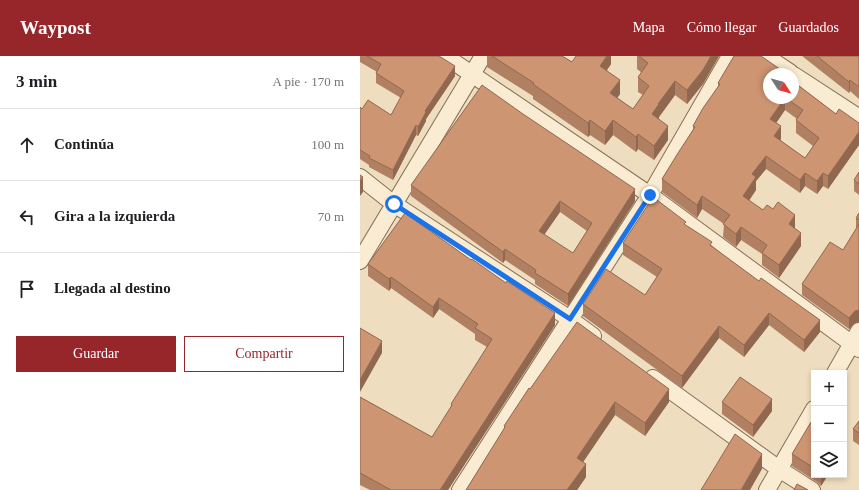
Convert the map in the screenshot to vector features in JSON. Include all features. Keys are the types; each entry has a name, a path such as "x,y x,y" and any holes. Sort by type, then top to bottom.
{"street":[{"path":"446,56 650,195 856,342 837,370"},
{"path":"360,261 483,56"},
{"path":"460,490 650,195 730,56"},
{"path":"762,56 780,68"},
{"path":"799,80 859,120"},
{"path":"360,177 394,204 570,319 608,346"},
{"path":"640,369 779,469 812,490"},
{"path":"767,490 811,414"}],"building":[{"path":"367,56 439,56 455,66 425,111 426,112 418,127 416,125 393,170 369,158 370,156 360,150 360,107 362,109 368,100 391,115 404,91 376,73 381,64"},
{"path":"492,56 562,56 572,62 576,56 607,56 600,66 620,80 610,93 633,109 649,86 638,77 648,63 639,56 711,56 703,70 687,90 675,81 658,104 652,114 668,126 654,146 638,134 636,137 613,120 605,131 590,120 588,123 533,84 534,83"},
{"path":"734,56 761,56 778,68 763,68 763,104 781,104 770,119 781,126 774,136 805,158 819,138 796,120 803,110 794,104 799,104 799,86 836,114 839,109 859,123 859,132 828,176 823,173 817,181 805,173 800,180 766,156 752,174 756,177 743,196 763,210 767,205 773,209 778,202 795,215 789,224 801,233 779,265 762,253 767,245 741,227 736,234 723,224 730,215 702,196 697,205 662,179 695,127 693,126 703,108 720,84 718,83"},
{"path":"817,56 859,56 859,87 850,80 849,82"},
{"path":"482,85 635,189 568,294 535,273 536,270 505,249 503,252 411,185","holes":["560,201 592,223 573,253 539,231"]},
{"path":"859,172 859,184 854,180"},
{"path":"653,197 686,222 684,224 712,242 710,245 759,281 761,278 820,320 804,340 769,313 744,345 719,326 682,376 583,304 606,269 645,295 662,269 623,243"},
{"path":"405,213 471,260 472,259 506,283 507,281 555,313 440,490 391,490 360,473 360,397 432,437 492,339 475,328 478,324 439,298 433,307 391,277 389,279 368,264"},
{"path":"859,213 859,220 856,218"},
{"path":"859,224 859,310 855,311 849,318 802,284 830,242 843,250"},
{"path":"577,322 669,389 645,423 615,402 577,458 586,464 567,490 466,490 505,427 504,426 529,388 530,389"},
{"path":"360,328 382,341 360,380"},
{"path":"740,377 772,399 753,425 722,402"},
{"path":"859,421 859,433 853,429"},
{"path":"811,422 811,466 792,454"},
{"path":"735,434 762,454 741,490 701,490"},
{"path":"797,484 808,490 794,490"}],"route":[{"path":"394,204 570,319 650,195"}]}
